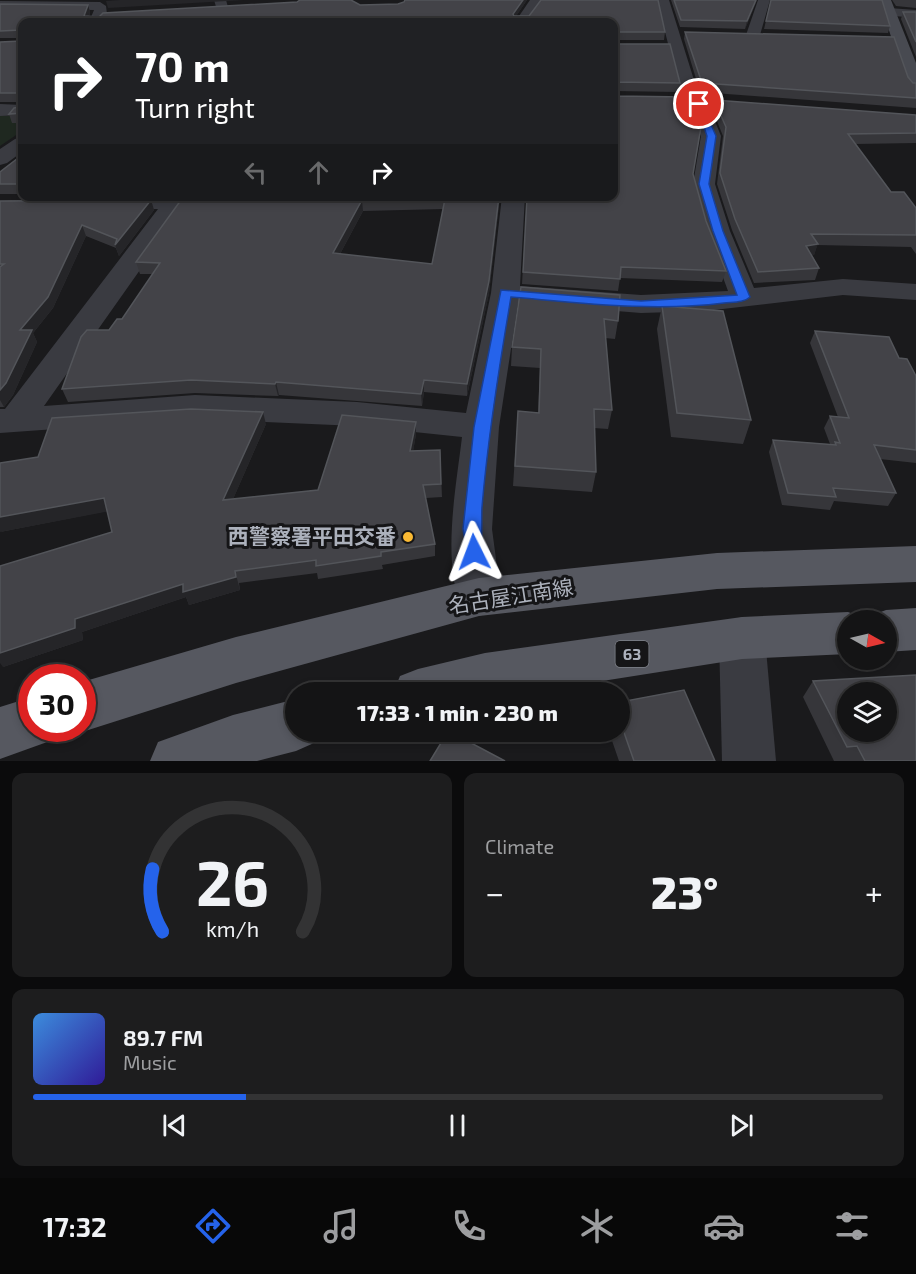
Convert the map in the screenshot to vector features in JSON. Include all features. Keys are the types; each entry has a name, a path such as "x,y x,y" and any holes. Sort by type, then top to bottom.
{"main road":[{"path":"887,6 893,39 916,85"},
{"name":"名古屋江南線","path":"96,703 236,660 479,597 717,571 916,564"},
{"path":"897,630 916,629"},
{"name":"63","path":"461,682 485,676 742,638 837,634"},
{"path":"0,733 18,727"},
{"path":"177,761 233,741 285,728"}],"street":[{"path":"524,18 536,0"},
{"path":"663,0 678,38 691,99 699,104 711,136 704,184 718,231 744,297"},
{"path":"753,35 764,0"},
{"path":"0,5 57,3 100,6 102,17"},
{"path":"887,6 916,14"},
{"path":"655,46 678,38"},
{"path":"669,99 714,100"},
{"path":"0,110 18,110"},
{"path":"0,159 18,146"},
{"path":"82,203 130,201"},
{"path":"8,420 176,201"},
{"path":"479,597 471,529 482,427 506,293 514,201"},
{"path":"506,293 641,304 705,302 843,287 916,292"},
{"path":"8,420 195,407 357,414 482,427"},
{"path":"742,638 749,761"}],"shaded area":[{"path":"0,116 18,116 18,134 0,146"}],"building":[{"path":"300,0 351,0 360,5 398,4 405,0 523,0 513,14 514,16 529,16 541,0 658,0 665,32 618,32 618,18 18,18 18,30 0,31 0,4 88,5 84,16 99,17 103,13"},
{"path":"674,0 756,0 747,21 681,20"},
{"path":"771,0 882,0 890,26 766,21"},
{"path":"903,12 916,12 916,42"},
{"path":"685,32 894,37 908,77 916,83 916,98 702,83"},
{"path":"18,41 18,93 0,93 0,42"},
{"path":"618,44 670,44 680,83 618,82"},
{"path":"618,96 688,97 691,99 701,127 693,174 706,221 726,271 621,267 620,279 523,272 527,201 618,201"},
{"path":"714,100 916,115 916,133 848,134 891,192 904,192 916,208 916,235 811,234 818,244 806,246 819,268 758,272 735,219 720,173 726,127"},
{"path":"18,107 18,113 9,114 14,108"},
{"path":"18,158 18,184 0,184 0,172"},
{"path":"0,201 150,201 115,245 117,239 82,225 48,297 20,330 32,330 6,383 0,390 0,267 4,264 0,264"},
{"path":"180,201 361,201 333,253 432,264 445,201 498,201 489,281 467,384 424,380 421,394 276,382 275,384 191,380 62,389 81,337 87,330 109,330 117,319 122,319 160,263 136,262"},
{"path":"521,287 620,295 618,321 604,319 612,410 594,409 596,472 515,466 518,411 539,413 541,349 512,347"},
{"path":"662,306 723,311 751,420 677,413"},
{"path":"815,331 889,337 899,358 907,359 916,376 916,450 874,445 896,493 833,488 836,497 788,493 773,440 836,445 835,442 840,443 830,416 849,418"},
{"path":"191,409 263,412 223,500 318,490 342,415 416,422 410,451 440,450 441,484 423,485 435,544 381,552 381,556 316,566 316,560 235,571 236,577 183,592 183,584 75,619 75,628 0,653 0,566 112,532 104,498 0,517 0,463 38,457 52,418"},
{"path":"916,675 916,761 865,761 857,746 847,747 844,742 897,742 897,682 837,682 837,728 813,681"},
{"path":"684,690 715,761 634,761 627,742 630,742 630,700"},
{"path":"442,742 469,742 505,761 430,761"}],"place":[{"name":"西警察署平田交番","path":"408,537"}],"route":[{"path":"474,552 471,529 482,427 506,293 641,304 705,302 744,297 718,231 704,184 711,136 699,104"}]}
